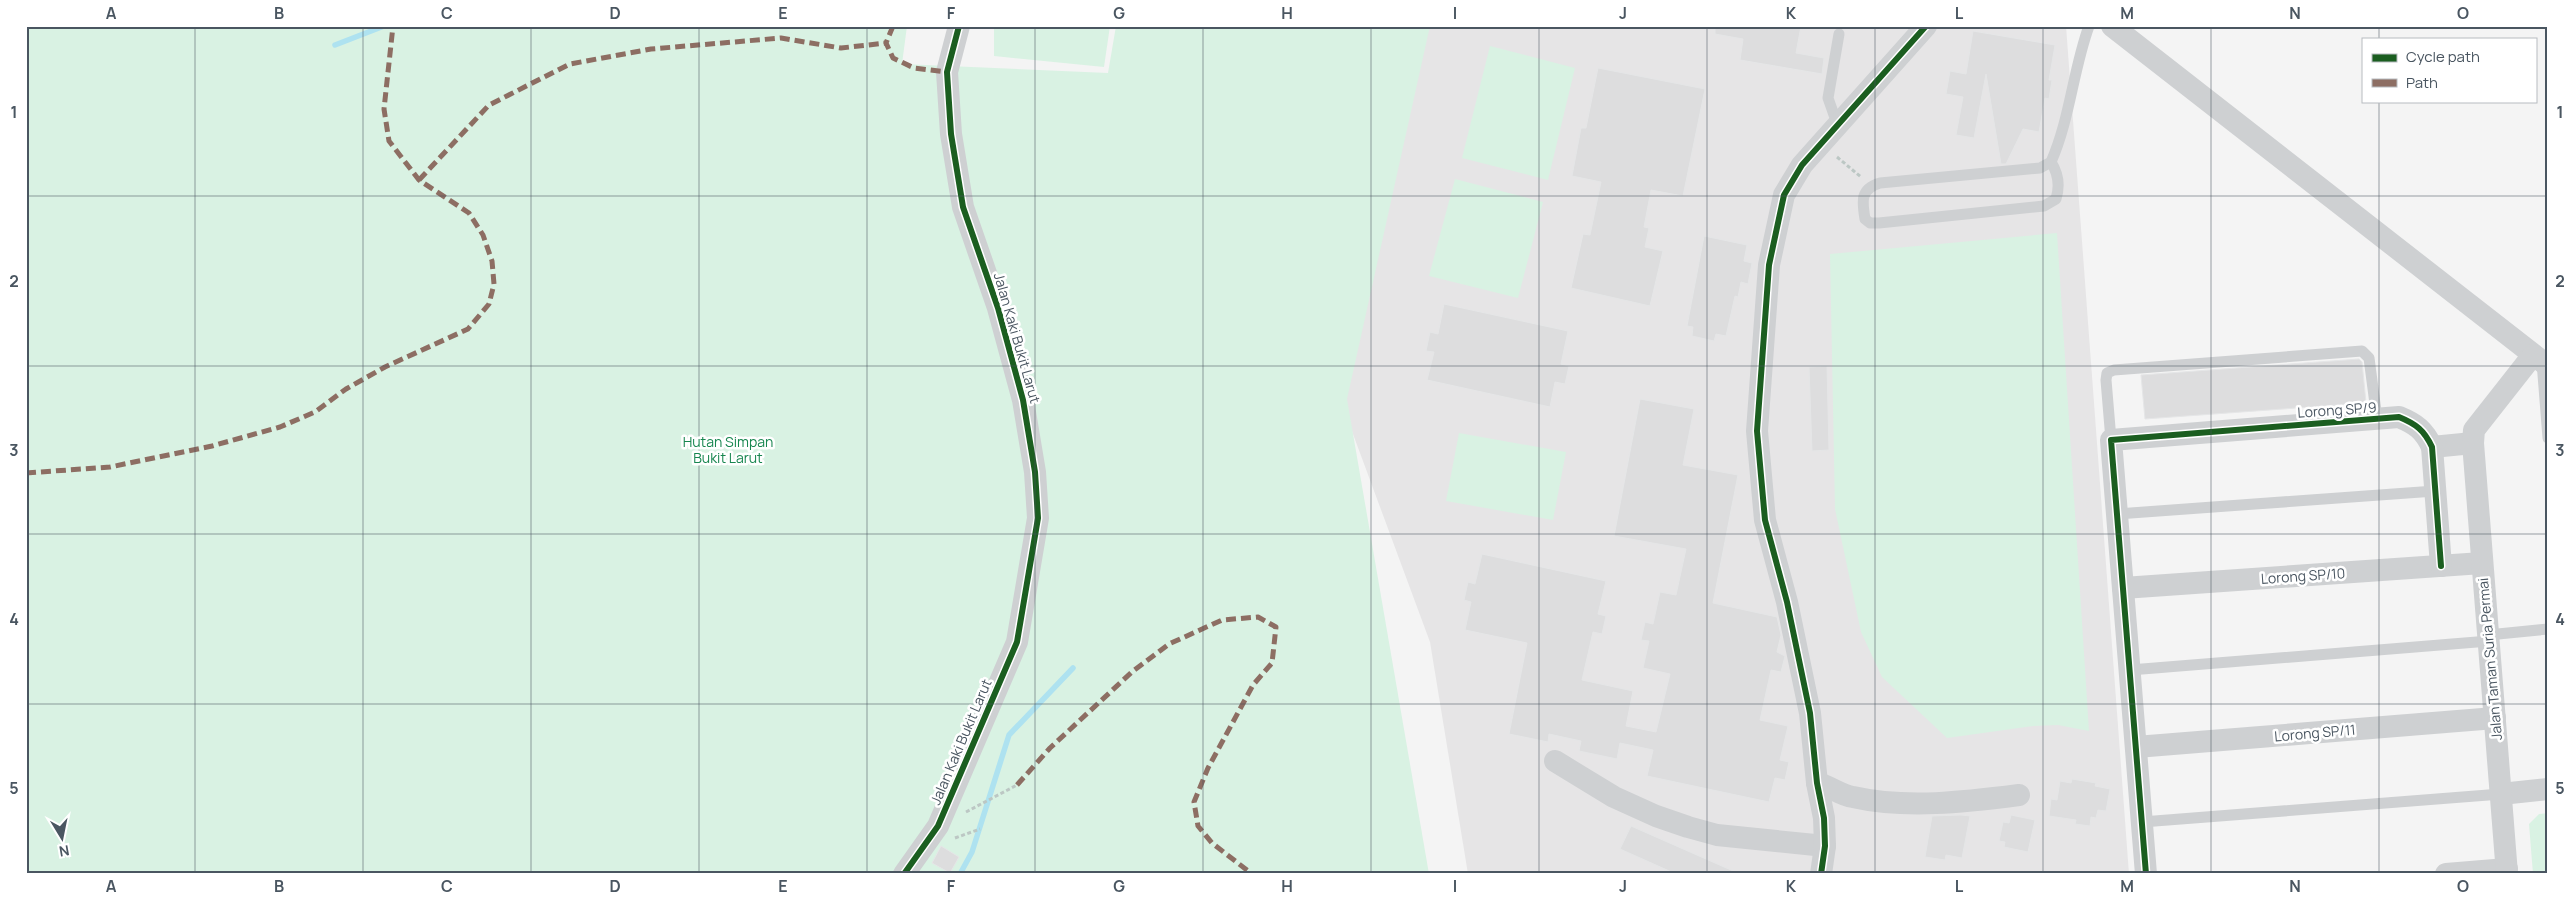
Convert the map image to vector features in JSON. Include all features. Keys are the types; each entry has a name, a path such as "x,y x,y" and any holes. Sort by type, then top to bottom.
{"street":[{"name":"Jalan Kaki Bukit Larut","path":"904,874 938,826 1017,642 1038,518 1034,472 1023,400 998,308 963,208 950,134 947,72 959,26"},
{"path":"1821,874 1825,846 1824,818 1817,783 1805,684 1787,602 1764,520 1757,431 1769,265 1784,195 1796,175 1821,144 1926,26"},
{"path":"2112,26 2541,361 2474,430 2473,443 2432,448"},
{"name":"Lorong SP/9","path":"2111,440 2377,419 2399,418 2416,424 2426,435 2432,448 2442,566"},
{"path":"2111,440 2146,874"},
{"name":"Jalan Taman Suria Permai","path":"2473,443 2507,871"},
{"name":"Lorong SP/10","path":"2123,588 2482,563"},
{"name":"Lorong SP/11","path":"2136,747 2495,718"},
{"path":"1555,761 1614,797 1656,816 1688,827 1717,835 1825,846"},
{"path":"1817,783 1855,798 1916,803 1978,800 2019,795"},
{"path":"2501,794 2548,789"},
{"path":"2446,874 2507,871"}],"lane":[{"path":"2051,162 2056,171 2058,193 2056,199 2044,206 1870,223 1865,219 1862,198 1864,191 1870,186 1880,183 2040,168 2051,162 2071,94 2081,48 2089,26"},
{"path":"1839,34 1828,98 1834,115 1841,118 1846,116"},
{"path":"2111,440 2106,380 2107,374 2114,370 2362,351 2367,353 2377,419"},
{"path":"2541,361 2548,438"},
{"path":"2117,514 2435,491"},
{"path":"2130,670 2488,638 2548,629"},
{"path":"2142,822 2501,794"}],"path":[{"path":"1821,144 1870,186"},
{"path":"938,826 1016,785"}],"shaded area":[{"path":"1320,26 2066,26 2129,874 1468,874 1430,642 1273,218"}],"green space":[{"name":"Hutan Simpan Bukit Larut","path":"26,26 907,26 902,64 1108,73 1116,26 1430,26 1347,399 1429,874 26,874"},
{"path":"994,26 1110,26 1104,67 994,56"},
{"path":"1490,46 1575,68 1548,180 1462,158"},
{"path":"1455,179 1543,202 1518,298 1429,276"},
{"path":"2057,233 2089,731 2058,725 2033,726 1947,738 1882,677 1861,632 1835,509 1830,254"},
{"path":"1459,433 1566,452 1553,520 1446,501"},
{"path":"2548,813 2548,874 2533,874 2529,824 2539,814"}],"building":[{"path":"1715,26 1801,26 1796,53 1824,58 1822,74 1740,60 1743,39 1715,34"},
{"path":"1973,31 2055,45 2049,80 2052,80 2049,99 2045,98 2039,132 2023,129 2006,164 2001,164 1986,74 1974,138 1956,135 1963,97 1946,94 1950,71 1966,74"},
{"path":"1598,68 1705,89 1683,196 1651,190 1644,227 1649,228 1645,247 1663,251 1650,306 1571,288 1583,234 1590,235 1601,182 1572,176 1581,128 1586,128"},
{"path":"1704,236 1747,245 1744,261 1752,263 1748,284 1741,282 1738,297 1735,296 1726,336 1716,334 1714,341 1692,336 1693,327 1687,326"},
{"path":"1444,304 1568,331 1561,364 1569,366 1565,384 1555,382 1550,407 1427,380 1434,352 1426,351 1430,332 1438,334"},
{"path":"2359,359 2362,362 2366,403 2145,419 2141,375"},
{"path":"1827,366 1829,450 1812,451 1809,367"},
{"path":"1640,399 1694,409 1683,465 1738,475 1713,603 1777,617 1781,635 1777,652 1785,656 1781,672 1771,670 1760,720 1788,726 1780,760 1789,762 1785,780 1775,778 1769,802 1647,776 1653,750 1620,743 1617,759 1579,751 1581,741 1549,734 1548,742 1509,734 1527,643 1465,630 1471,602 1464,600 1468,582 1475,584 1482,554 1606,581 1598,614 1606,616 1602,634 1593,632 1582,680 1633,691 1626,726 1656,732 1670,674 1643,668 1649,641 1641,640 1645,622 1653,624 1660,592 1676,595 1686,549 1614,536"},
{"path":"2072,779 2096,783 2095,786 2110,789 2106,811 2098,810 2096,818 2091,817 2090,826 2075,824 2076,820 2049,816 2051,799 2057,800 2060,781 2071,783"},
{"path":"2011,815 2035,820 2028,852 2004,847 2005,842 1999,841 2003,822 2009,823"},
{"path":"1932,816 1970,816 1962,858 1946,855 1945,860 1925,857"},
{"path":"1631,826 1740,874 1676,874 1620,849"},
{"path":"941,846 959,857 950,873 932,863"}],"waterway":[{"path":"335,45 384,26"},
{"path":"960,874 972,852 1009,735 1073,668"}],"marked path":[{"path":"26,473 110,467 212,446 280,427 315,412 346,389 385,367 468,329 489,304 494,284 492,261 483,235 469,213 419,180 389,141 384,109 393,26"},
{"path":"893,26 886,43 893,58 914,68 947,72"},
{"path":"419,180 489,105 570,64 651,49 781,38 841,48 886,43"},
{"path":"1017,785 1050,748 1133,671 1169,644 1222,620 1258,617 1276,627 1272,663 1253,685 1208,768 1194,802 1198,826 1212,843 1252,874"}],"cycle path":[{"path":"904,874 938,826 1017,642 1038,518 1035,472 1023,400 998,308 963,207 951,134 947,72 959,26"},
{"path":"1821,874 1825,846 1824,818 1817,783 1810,713 1787,602 1765,520 1757,431 1769,265 1784,195 1802,165 1926,26"},
{"path":"2146,874 2111,440 2399,417 2419,428 2432,447 2441,566"}]}
